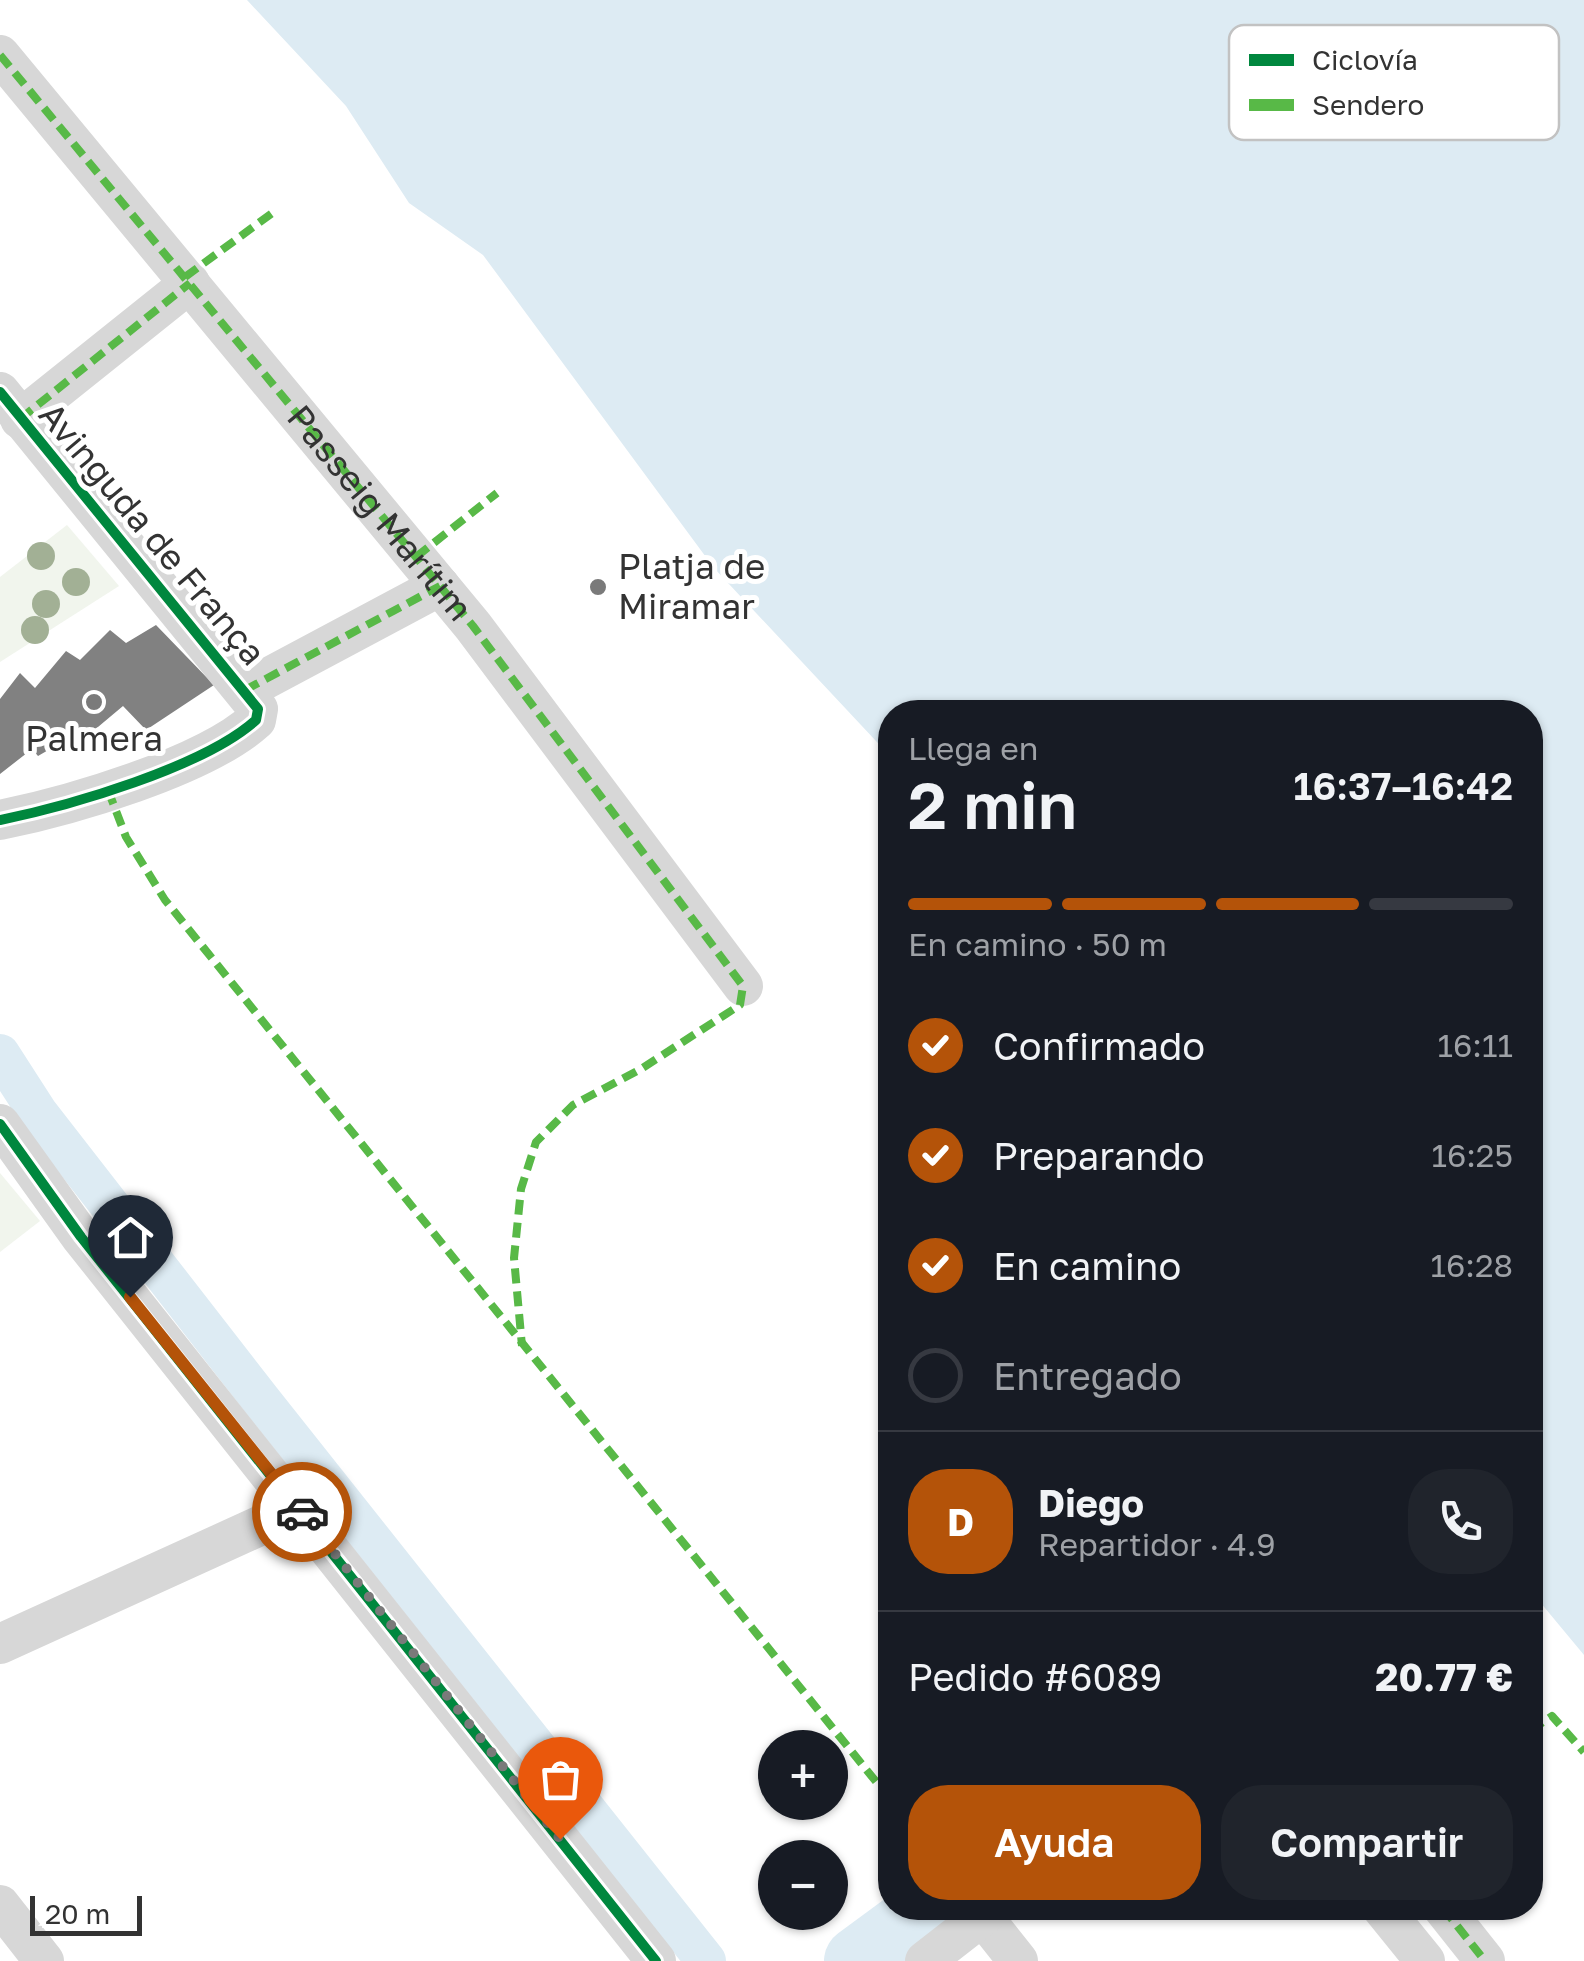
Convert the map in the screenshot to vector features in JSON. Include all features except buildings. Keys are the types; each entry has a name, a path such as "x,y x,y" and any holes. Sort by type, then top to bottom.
{"street":[{"name":"Passeig Marítim","path":"0,55 474,626 744,986"},
{"path":"10,405 190,283"},
{"name":"Avinguda de França","path":"10,405 251,701"},
{"path":"0,820 80,800 214,748 256,720 251,701 440,586"},
{"path":"0,1124 81,1237 656,1961"},
{"path":"0,1644 299,1508"},
{"path":"0,1905 36,1958"},
{"path":"925,1961 972,1920"},
{"path":"991,1920 1018,1961"},
{"path":"1392,1920 1425,1961"},
{"path":"1453,1920 1485,1961"}],"shaded area":[{"path":"247,0 1584,0 1584,1655 1543,1606 1543,700 878,700 878,743 714,568 483,255 409,203 346,106"},
{"path":"67,525 119,586 0,662 0,577"},
{"path":"0,1173 40,1221 0,1252"}],"waterway":[{"path":"0,1054 38,1113 261,1400 706,1961"},
{"path":"858,1961 914,1920"}],"marked path":[{"path":"0,55 473,626 743,986 740,1005 641,1069 573,1105 536,1142 521,1189 514,1258 522,1346"},
{"path":"185,277 275,211"},
{"path":"20,419 190,283"},
{"path":"416,557 497,493"},
{"path":"245,690 440,586"},
{"path":"108,790 126,837 165,900 878,1784"},
{"path":"1543,1722 1552,1716 1584,1752"},
{"path":"1453,1920 1485,1961"}],"cycle path":[{"path":"0,392 258,709 256,720 233,737 170,769 98,795 0,820"},
{"path":"0,1124 81,1237 656,1961"}],"way so far":[{"path":"302,1512 560,1839"}],"place":[{"name":"Platja de Miramar","path":"598,587"},
{"name":"Palmera","path":"94,702"}],"route":[{"path":"130,1297 302,1512"}]}
